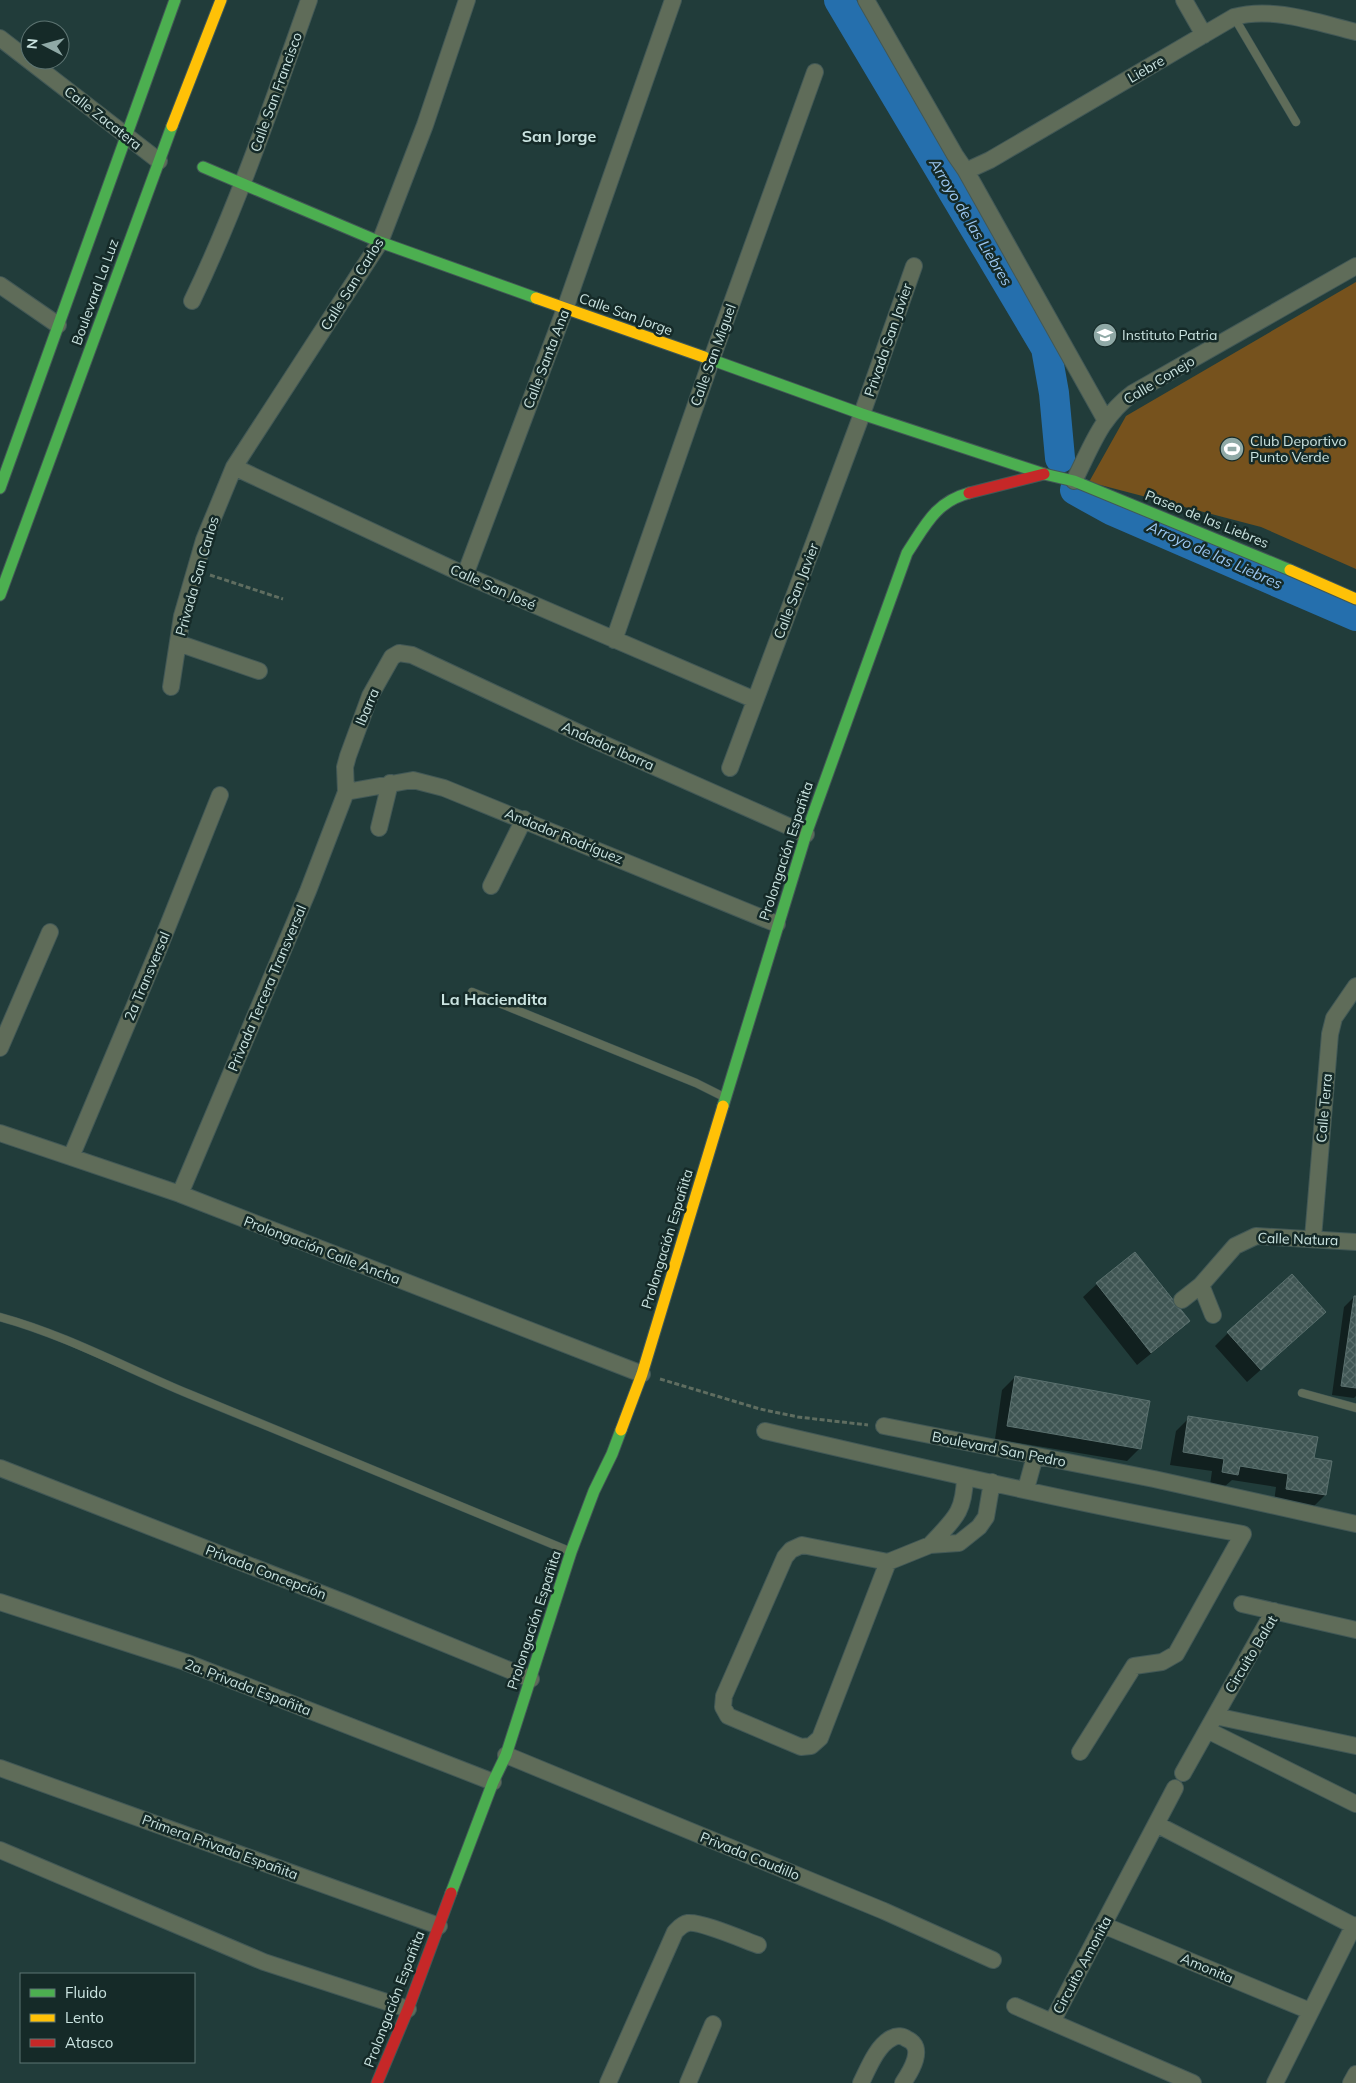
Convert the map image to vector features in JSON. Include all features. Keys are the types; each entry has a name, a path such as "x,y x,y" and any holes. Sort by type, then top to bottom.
{"street":[{"name":"Boulevard La Luz","path":"0,488 127,137 174,0"},
{"name":"Boulevard La Luz","path":"0,595 159,160 221,0"},
{"name":"Calle San Francisco","path":"192,301 220,244 309,0"},
{"name":"Calle San Carlos","path":"234,467 380,242 425,125 467,0"},
{"name":"Calle Santa Ana","path":"465,575 565,309 674,0"},
{"path":"866,0 966,171 1106,419"},
{"path":"1184,0 1204,35"},
{"name":"Liebre","path":"966,171 990,160 1234,17 1251,13 1268,14 1356,32"},
{"name":"Calle Zacatera","path":"0,38 159,160"},
{"name":"Calle San Miguel","path":"614,640 711,361 815,72"},
{"name":"Calle San Jorge","path":"203,167 380,242 862,414 1044,474"},
{"name":"Privada San Javier","path":"862,414 914,266"},
{"name":"Calle Conejo","path":"1074,481 1106,419 1118,404 1356,266"},
{"path":"0,285 58,325"},
{"name":"Calle San Javier","path":"730,768 862,414"},
{"name":"Privada San Carlos","path":"172,687 182,616 204,540 234,467"},
{"name":"Calle San José","path":"234,467 465,575 755,700"},
{"name":"Paseo de las Liebres","path":"1044,474 1074,481 1271,562 1356,600"},
{"name":"Prolongación Españita","path":"377,2083 408,2009 506,1754 532,1679 571,1552 594,1491 612,1454 642,1374 777,924 806,834 907,552 934,512 954,497 1044,474"},
{"path":"178,643 259,671"},
{"name":"Ibarra","path":"345,786 348,756 370,696 386,664 392,656 399,653 412,655"},
{"name":"Andador Ibarra","path":"412,655 592,739 806,834"},
{"name":"Andador Rodríguez","path":"345,786 413,780 426,782 524,819 777,924"},
{"path":"379,828 390,783"},
{"name":"Privada Tercera Transversal","path":"180,1194 308,891 345,786"},
{"name":"2a Transversal","path":"71,1157 159,948 220,795"},
{"path":"491,886 524,819"},
{"path":"0,1048 50,932"},
{"name":"Calle Terra","path":"1313,1238 1330,1034 1334,1018 1356,986"},
{"name":"Prolongación Calle Ancha","path":"0,1133 180,1194 642,1374"},
{"name":"Calle Natura","path":"1182,1300 1201,1285 1235,1246 1246,1239 1256,1236 1356,1242"},
{"path":"1201,1285 1213,1315"},
{"name":"Boulevard San Pedro","path":"884,1426 1154,1479 1355,1522"},
{"path":"765,1431 1143,1516 1243,1534 1176,1654 1162,1662 1134,1666 1080,1752"},
{"path":"1026,1489 1035,1456"},
{"name":"Privada Concepción","path":"0,1468 339,1600 532,1679"},
{"path":"930,1544 956,1516 964,1498 965,1477"},
{"path":"888,1562 820,1738 812,1746 801,1747 728,1716 723,1707 724,1696 785,1557 791,1550 802,1545 888,1562 930,1544 958,1543 979,1527 986,1517 992,1482"},
{"name":"2a. Privada Españita","path":"0,1602 185,1662 494,1782"},
{"path":"1242,1604 1274,1611"},
{"name":"Circuito Balat","path":"1183,1772 1274,1611 1356,1630"},
{"path":"1211,1723 1356,1746"},
{"path":"1211,1723 1356,1804"},
{"name":"Privada Caudillo","path":"506,1754 884,1911 993,1960"},
{"name":"Primera Privada Españita","path":"0,1768 439,1926"},
{"name":"Circuito Amonita","path":"1175,1788 1052,2022 1193,2083"},
{"path":"1156,1824 1355,1926 1310,2011 1275,2083"},
{"path":"0,1850 264,1962 408,2009"},
{"path":"608,2083 675,1932 681,1926 690,1922 758,1945"},
{"name":"Amonita","path":"1103,1925 1310,2011"},
{"path":"1015,2006 1052,2022"},
{"path":"688,2083 713,2024"},
{"path":"861,2083 880,2049 891,2038 897,2036 911,2040 915,2044 916,2051 911,2071 903,2083"},
{"path":"1351,2083 1356,2074"}],"lane":[{"path":"1234,17 1296,122"},
{"path":"472,992 696,1083 725,1097"},
{"path":"0,1317 41,1329 77,1343 146,1376 571,1552"},
{"path":"1302,1393 1356,1408"}],"path":[{"path":"196,571 283,598"},
{"path":"642,1374 760,1408 798,1416 884,1426"}],"shaded area":[{"name":"Club Deportivo Punto Verde","path":"1356,282 1356,569 1261,527 1089,482 1126,416"}],"building":[{"path":"1135,1252 1190,1321 1151,1353 1096,1283"},
{"path":"1292,1274 1326,1312 1261,1370 1227,1332"},
{"path":"1354,1296 1356,1296 1356,1388 1341,1386"},
{"path":"1015,1376 1150,1401 1141,1449 1007,1426"},
{"path":"1188,1416 1318,1437 1314,1458 1332,1461 1326,1495 1286,1489 1288,1474 1240,1466 1238,1475 1222,1472 1224,1459 1183,1452"}],"waterway":[{"name":"Arroyo de las Liebres","path":"839,0 1046,348 1054,393 1060,458"},
{"name":"Arroyo de las Liebres","path":"1075,490 1111,510 1356,616"}],"traffic: fast":[{"path":"0,488 175,0"},
{"path":"0,595 172,126"},
{"path":"203,167 380,242 536,298"},
{"path":"704,357 862,414 1044,474 1074,481 1290,570"},
{"path":"723,1106 806,834 907,553 932,516 939,509 957,497 969,493"},
{"path":"451,1893 493,1782 506,1755 571,1552 594,1491 621,1430"}],"traffic: slow":[{"path":"172,126 221,0"},
{"path":"536,298 704,357"},
{"path":"1290,570 1356,599"},
{"path":"621,1430 642,1374 723,1106"}],"traffic: jam":[{"path":"969,493 1044,474"},
{"path":"377,2083 408,2009 451,1893"}],"place":[{"name":"Instituto Patria","path":"1105,335"},
{"name":"Club Deportivo Punto Verde","path":"1232,449"}],"district":[{"name":"San Jorge","path":"559,136"},
{"name":"La Haciendita","path":"494,999"}]}
